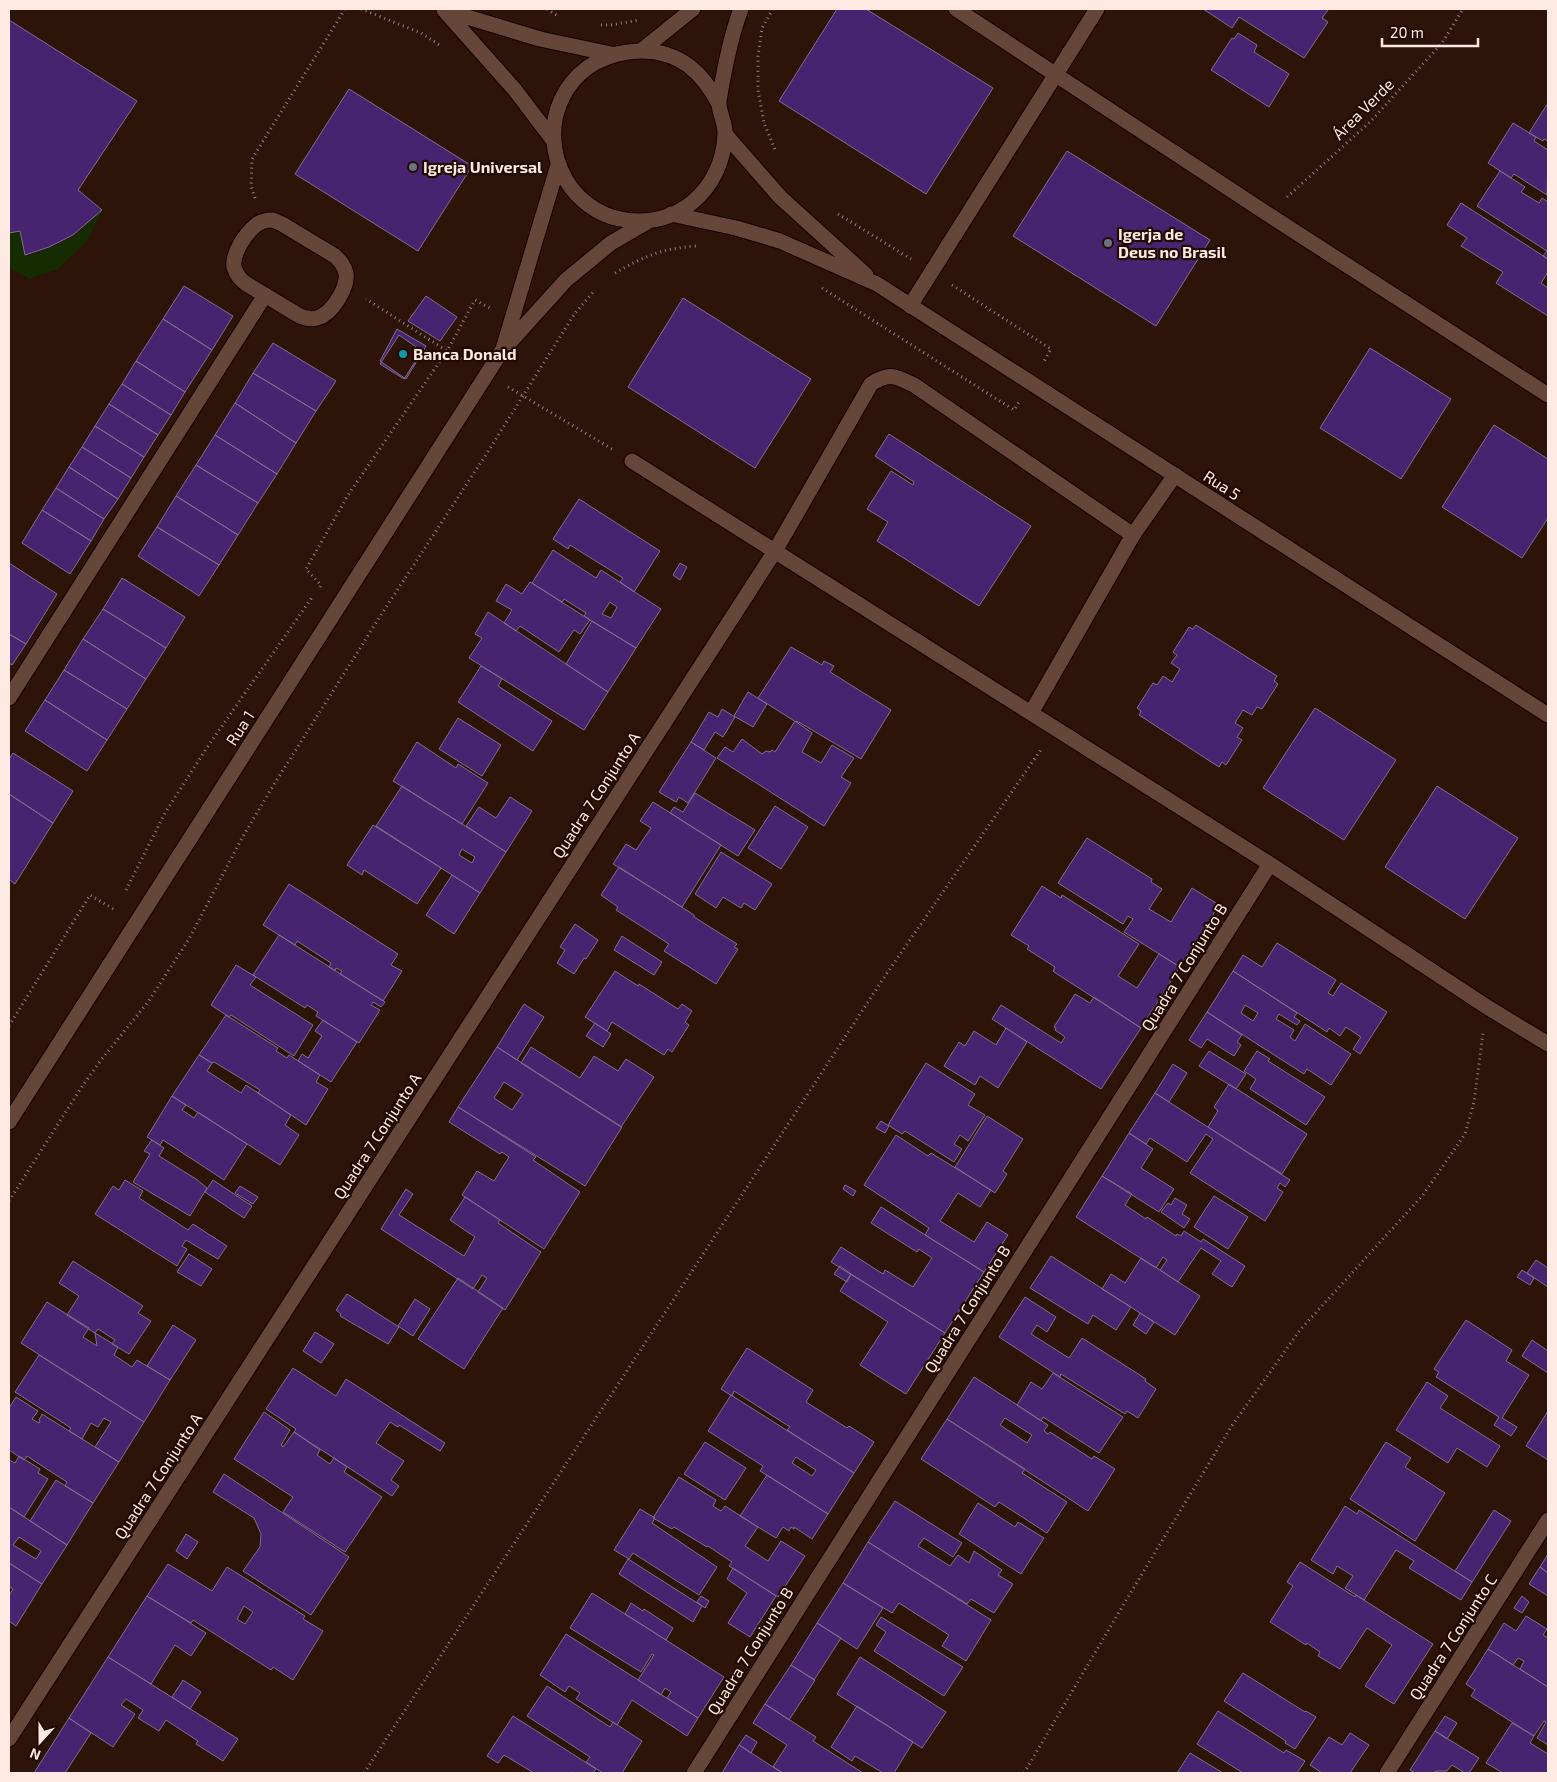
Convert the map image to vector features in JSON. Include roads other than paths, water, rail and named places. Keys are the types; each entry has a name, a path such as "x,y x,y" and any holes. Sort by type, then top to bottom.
{"street":[{"path":"443,9 540,39 611,54 642,50 666,54 688,65 707,82 719,104 724,122 725,134 720,166 708,188 689,206 647,222 611,243 566,280 502,352"},
{"path":"443,9 515,90 553,140"},
{"path":"642,50 693,9"},
{"path":"719,104 727,56 741,9"},
{"path":"956,9 1054,75 1548,395"},
{"path":"910,306 1097,9"},
{"path":"611,54 587,67 567,87 556,112 553,140 558,165 572,189 592,208 619,219 647,222"},
{"path":"725,134 780,197 877,284"},
{"path":"502,352 558,165"},
{"path":"671,214 736,228 780,241 877,284"},
{"path":"264,220 273,220 282,224 335,256 342,262 346,271 344,286 331,308 324,315 316,319 307,319 298,315 265,295 238,277 234,268 237,250 255,225 264,220"},
{"name":"Rua 5","path":"877,284 1548,715"},
{"path":"9,698 265,295"},
{"name":"Rua 1","path":"9,1122 502,352"},
{"name":"Quadra 7 Conjunto A","path":"9,1740 775,551 871,384 884,376 898,378 914,385 1133,536"},
{"path":"632,461 1031,712 1055,730 1270,864 1487,1007 1548,1044"},
{"path":"1031,712 1133,536 1175,475"},
{"name":"Quadra 7 Conjunto B","path":"694,1773 1270,864"},
{"name":"Quadra 7 Conjunto C","path":"1386,1773 1548,1520"}],"place":[{"name":"Igreja Universal","path":"413,167"},
{"name":"Igerja de Deus no Brasil","path":"1108,243"},
{"name":"Banca Donald","path":"403,354"}]}
